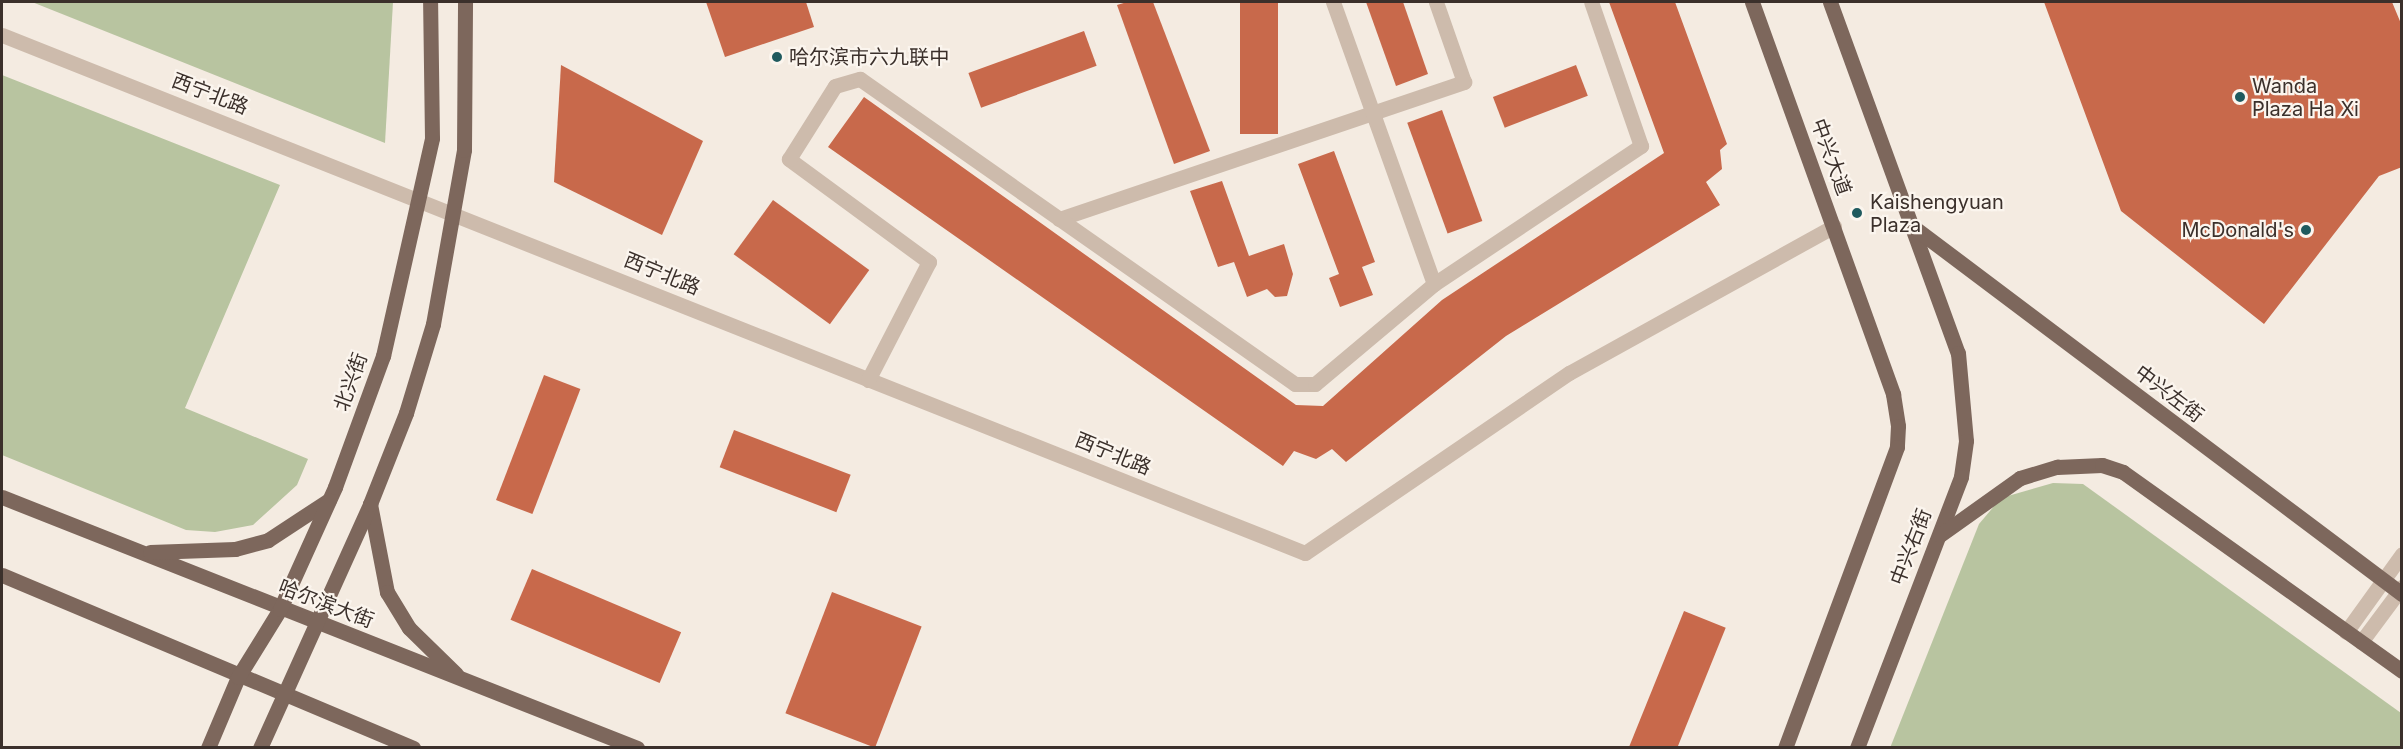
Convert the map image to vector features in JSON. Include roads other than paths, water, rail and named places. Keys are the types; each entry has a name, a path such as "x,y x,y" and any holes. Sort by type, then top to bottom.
{"main road":[{"name":"北兴街","path":"208,747 237,677 280,609 329,500 383,356 420,200 432,138 430,2"},
{"path":"260,747 319,624 370,504 419,374 454,213 468,103 465,2"},
{"name":"中兴大道","path":"1752,2 1893,394 1897,447 1785,747"},
{"path":"1830,2 1911,226"},
{"name":"中兴右街","path":"1857,747 1961,477 1966,441 1958,353 1911,226"},
{"name":"中兴左街","path":"1911,226 2382,581 2400,591"},
{"path":"1938,537 2019,478 2057,467 2102,465 2123,472 2402,671"},
{"name":"哈尔滨大街","path":"2,497 144,552 280,609 636,747"},
{"path":"144,552 235,549 257,543 329,500"},
{"path":"370,504 387,592 409,628 460,678"},
{"path":"2,575 237,677 413,747"}],"street":[{"path":"1334,2 1434,284"},
{"path":"1059,219 1464,81 1436,2"},
{"path":"868,380 929,262 789,159 835,86 860,79 1295,384 1315,384 1434,284 1641,146 1591,2"},
{"name":"西宁北路","path":"2,35 1305,553 1569,373 1834,226"},
{"path":"2346,632 2402,554"},
{"path":"2361,642 2400,591"}],"place":[{"name":"哈尔滨市六九联中","path":"777,57"},
{"name":"Wanda Plaza Ha Xi","path":"2240,97"},
{"name":"Kaishengyuan Plaza","path":"1857,213"},
{"name":"McDonald's","path":"2306,230"}]}
